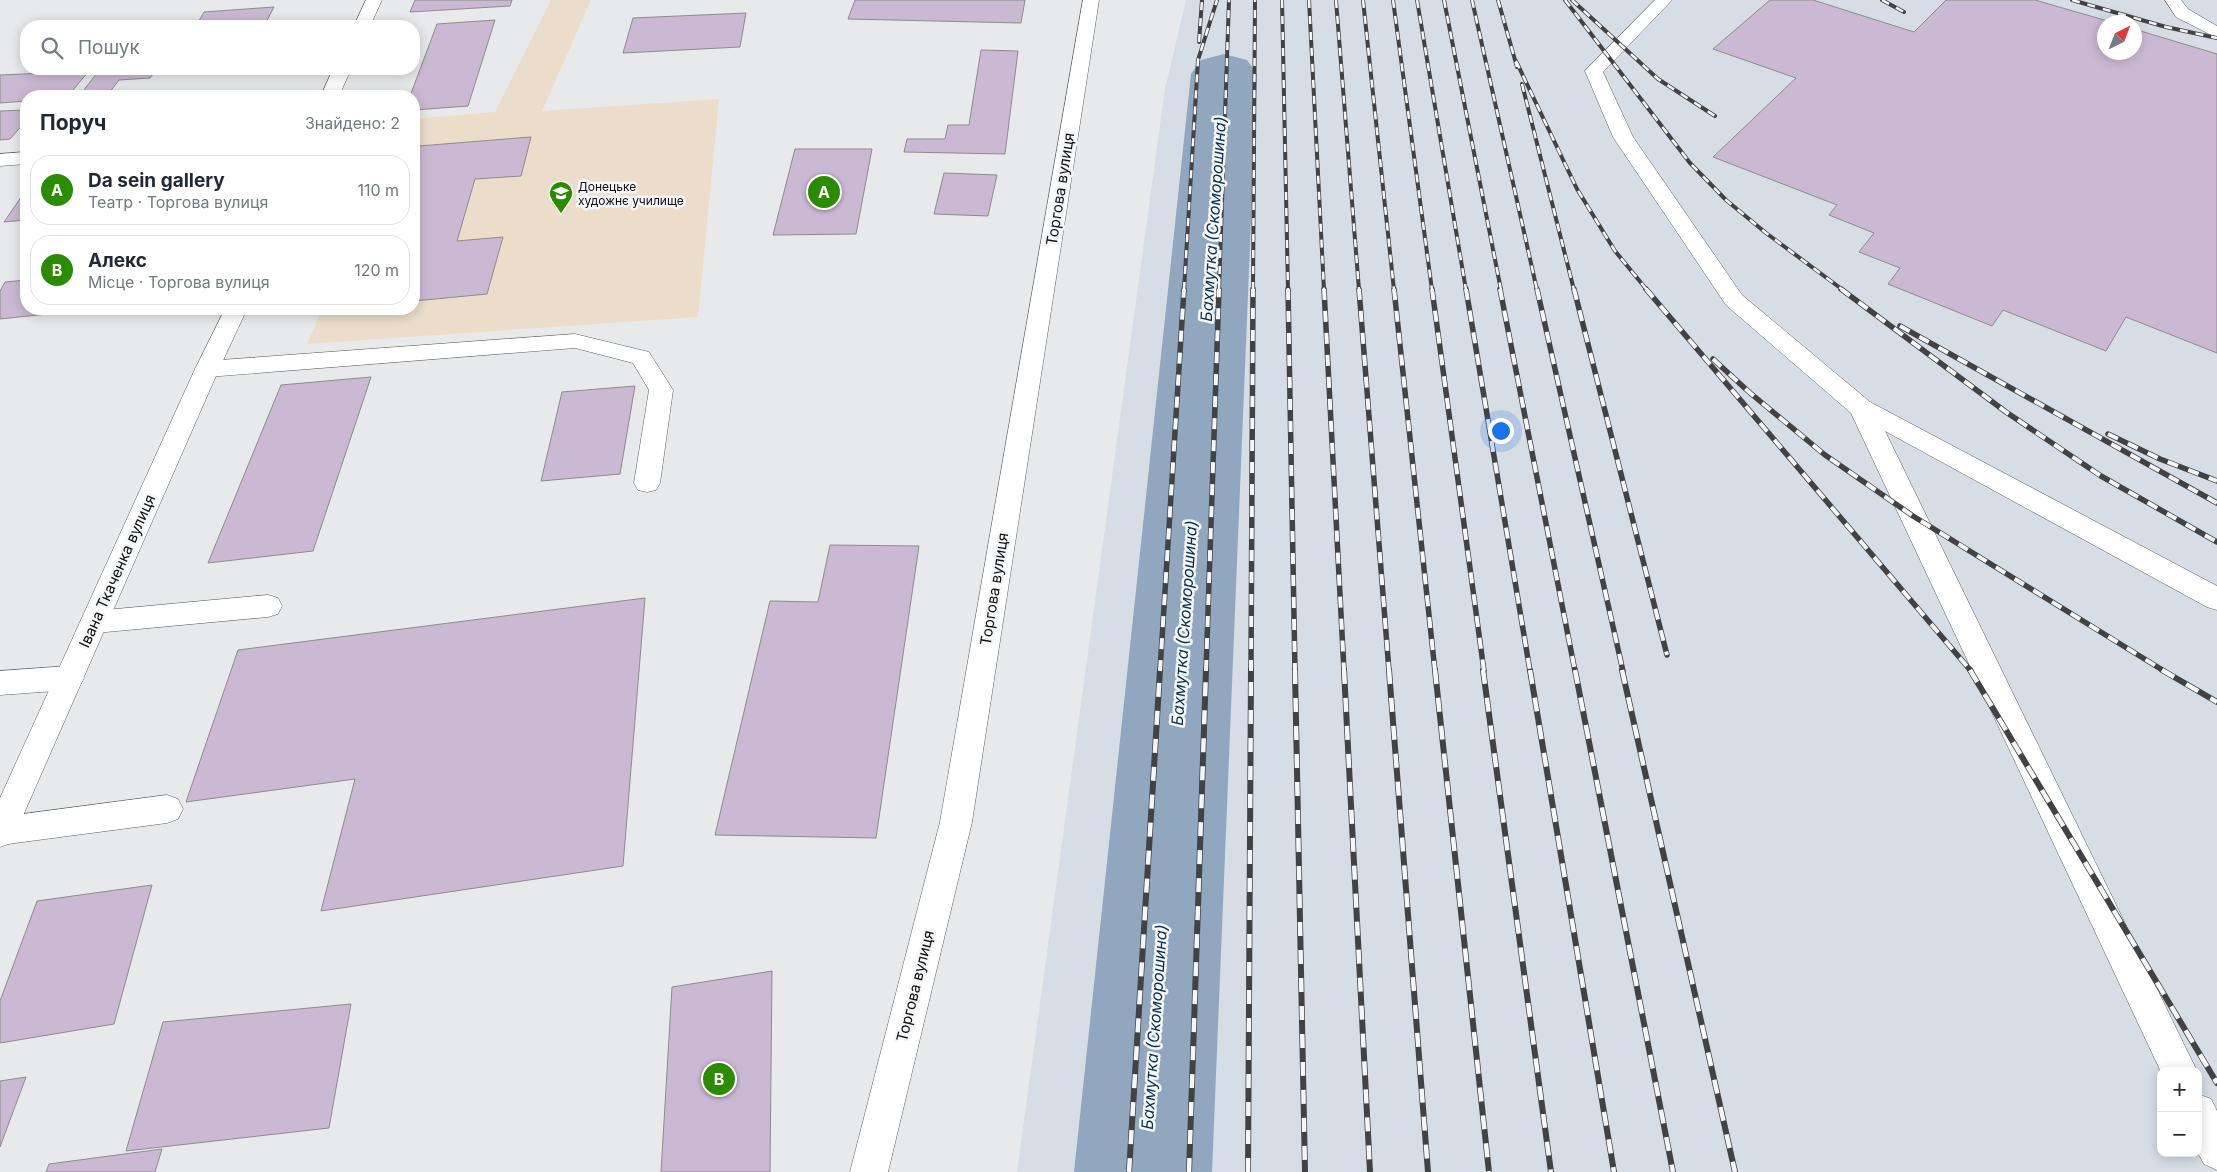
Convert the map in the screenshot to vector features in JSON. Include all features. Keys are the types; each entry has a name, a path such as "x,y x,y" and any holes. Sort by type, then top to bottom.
{"street":[{"path":"365,20 374,0"},
{"name":"Торгова вулиця","path":"869,1172 956,822 1091,0"},
{"path":"1664,0 1594,71 1623,137 1734,300 1861,408 2217,599"},
{"path":"2173,0 2182,13 2217,32"},
{"path":"333,90 339,75"},
{"path":"0,160 20,158"},
{"name":"Івана Ткаченка вулиця","path":"1,832 207,369 233,315"},
{"path":"207,369 575,341 641,357 661,390 647,483"},
{"path":"1861,408 2177,1067"},
{"path":"95,622 268,606"},
{"path":"0,683 69,678"},
{"path":"1,832 167,809"},
{"path":"2202,1120 2217,1151"}],"shaded area":[{"name":"Донецьке художнє училище","path":"551,0 591,0 542,111 719,99 698,317 307,344 319,315 420,315 420,118 495,112"},
{"path":"1186,0 2217,0 2217,1172 1017,1172 1165,89"}],"building":[{"path":"415,0 512,0 510,6 410,12"},
{"path":"855,0 1025,0 1021,23 848,19"},
{"path":"1770,0 1813,0 1914,32 1946,0 2035,0 2097,18 2097,60 2142,60 2142,31 2217,54 2217,353 2126,317 2106,351 2003,310 1992,326 1888,284 1900,268 1859,252 1874,233 1829,215 1837,205 1713,157 1796,78 1713,49"},
{"path":"274,7 267,20 199,20 204,12"},
{"path":"746,13 740,47 623,53 633,18"},
{"path":"495,20 468,106 420,110 420,90 412,90 418,75 420,75 420,69 437,24"},
{"path":"981,50 1018,51 1005,154 904,152 907,139 945,139 948,125 969,125"},
{"path":"0,75 86,75 73,90 20,90 20,101 0,103"},
{"path":"95,75 152,75 150,78 119,80 111,90 84,90"},
{"path":"20,110 20,128 10,139 0,140 0,111"},
{"path":"531,137 521,176 475,179 457,241 503,237 487,294 420,300 420,146"},
{"path":"795,149 872,149 856,234 773,235"},
{"path":"944,173 997,175 988,216 934,214"},
{"path":"20,199 20,221 4,222"},
{"path":"20,281 20,315 38,315 0,319 0,291 5,282"},
{"path":"371,377 313,551 208,563 281,385"},
{"path":"635,386 620,474 541,481 562,392"},
{"path":"830,545 919,546 876,838 715,835 770,601 818,602"},
{"path":"645,598 623,866 321,911 355,779 186,802 238,650"},
{"path":"152,885 114,1024 0,1043 0,1001 37,901"},
{"path":"772,971 770,1172 661,1172 672,987"},
{"path":"351,1004 329,1128 126,1151 163,1022"},
{"path":"26,1077 0,1147 0,1081"},
{"path":"162,1149 155,1172 46,1172 49,1164"}],"waterway":[{"name":"Бахмутка (Скоморошина)","path":"1143,1172 1224,74"}],"railway":[{"path":"1199,42 1202,0"},
{"path":"1184,290 1198,60 1217,0"},
{"path":"1219,290 1229,0"},
{"path":"1253,290 1255,0"},
{"path":"1282,0 1288,290"},
{"path":"1309,0 1324,290"},
{"path":"1336,0 1359,290"},
{"path":"1363,0 1394,290"},
{"path":"1393,0 1432,290"},
{"path":"1417,0 1466,290"},
{"path":"1444,0 1501,290"},
{"path":"1472,0 1537,290"},
{"path":"1498,0 1517,67"},
{"path":"1565,0 1690,163 1726,200 1766,233 1843,290"},
{"path":"1572,0 1658,79 1715,116"},
{"path":"1882,0 1904,12"},
{"path":"2072,0 2166,27 2217,38"},
{"path":"1516,61 1577,189 1615,251 1647,290"},
{"path":"1522,84 1574,290"},
{"path":"1160,671 1184,289"},
{"path":"1206,671 1219,289"},
{"path":"1251,671 1253,289"},
{"path":"1288,289 1295,671"},
{"path":"1324,289 1344,671"},
{"path":"1359,289 1389,671"},
{"path":"1394,289 1435,671"},
{"path":"1432,289 1484,671"},
{"path":"1466,289 1530,671"},
{"path":"1500,289 1575,671"},
{"path":"1537,289 1623,671"},
{"path":"1574,289 1667,655"},
{"path":"1646,289 1971,671"},
{"path":"1841,289 2006,412 2101,476 2217,542"},
{"path":"1900,326 2217,503"},
{"path":"1713,359 1749,392 1825,455 1913,516 2164,671"},
{"path":"2108,434 2160,459 2217,481"},
{"path":"1129,1172 1160,670"},
{"path":"1189,1172 1206,670"},
{"path":"1248,1172 1251,670"},
{"path":"1295,670 1305,1172"},
{"path":"1344,670 1370,1172"},
{"path":"1389,670 1428,1172"},
{"path":"1435,670 1489,1172"},
{"path":"1483,670 1551,1172"},
{"path":"1530,670 1614,1172"},
{"path":"1575,670 1673,1172"},
{"path":"1622,670 1735,1172"},
{"path":"1970,670 2217,1083"},
{"path":"2162,670 2217,702"}],"place":[{"name":"Da sein gallery","path":"824,192"},
{"name":"Донецьке художнє училище","path":"561,214"},
{"name":"Алекс","path":"719,1079"}]}
